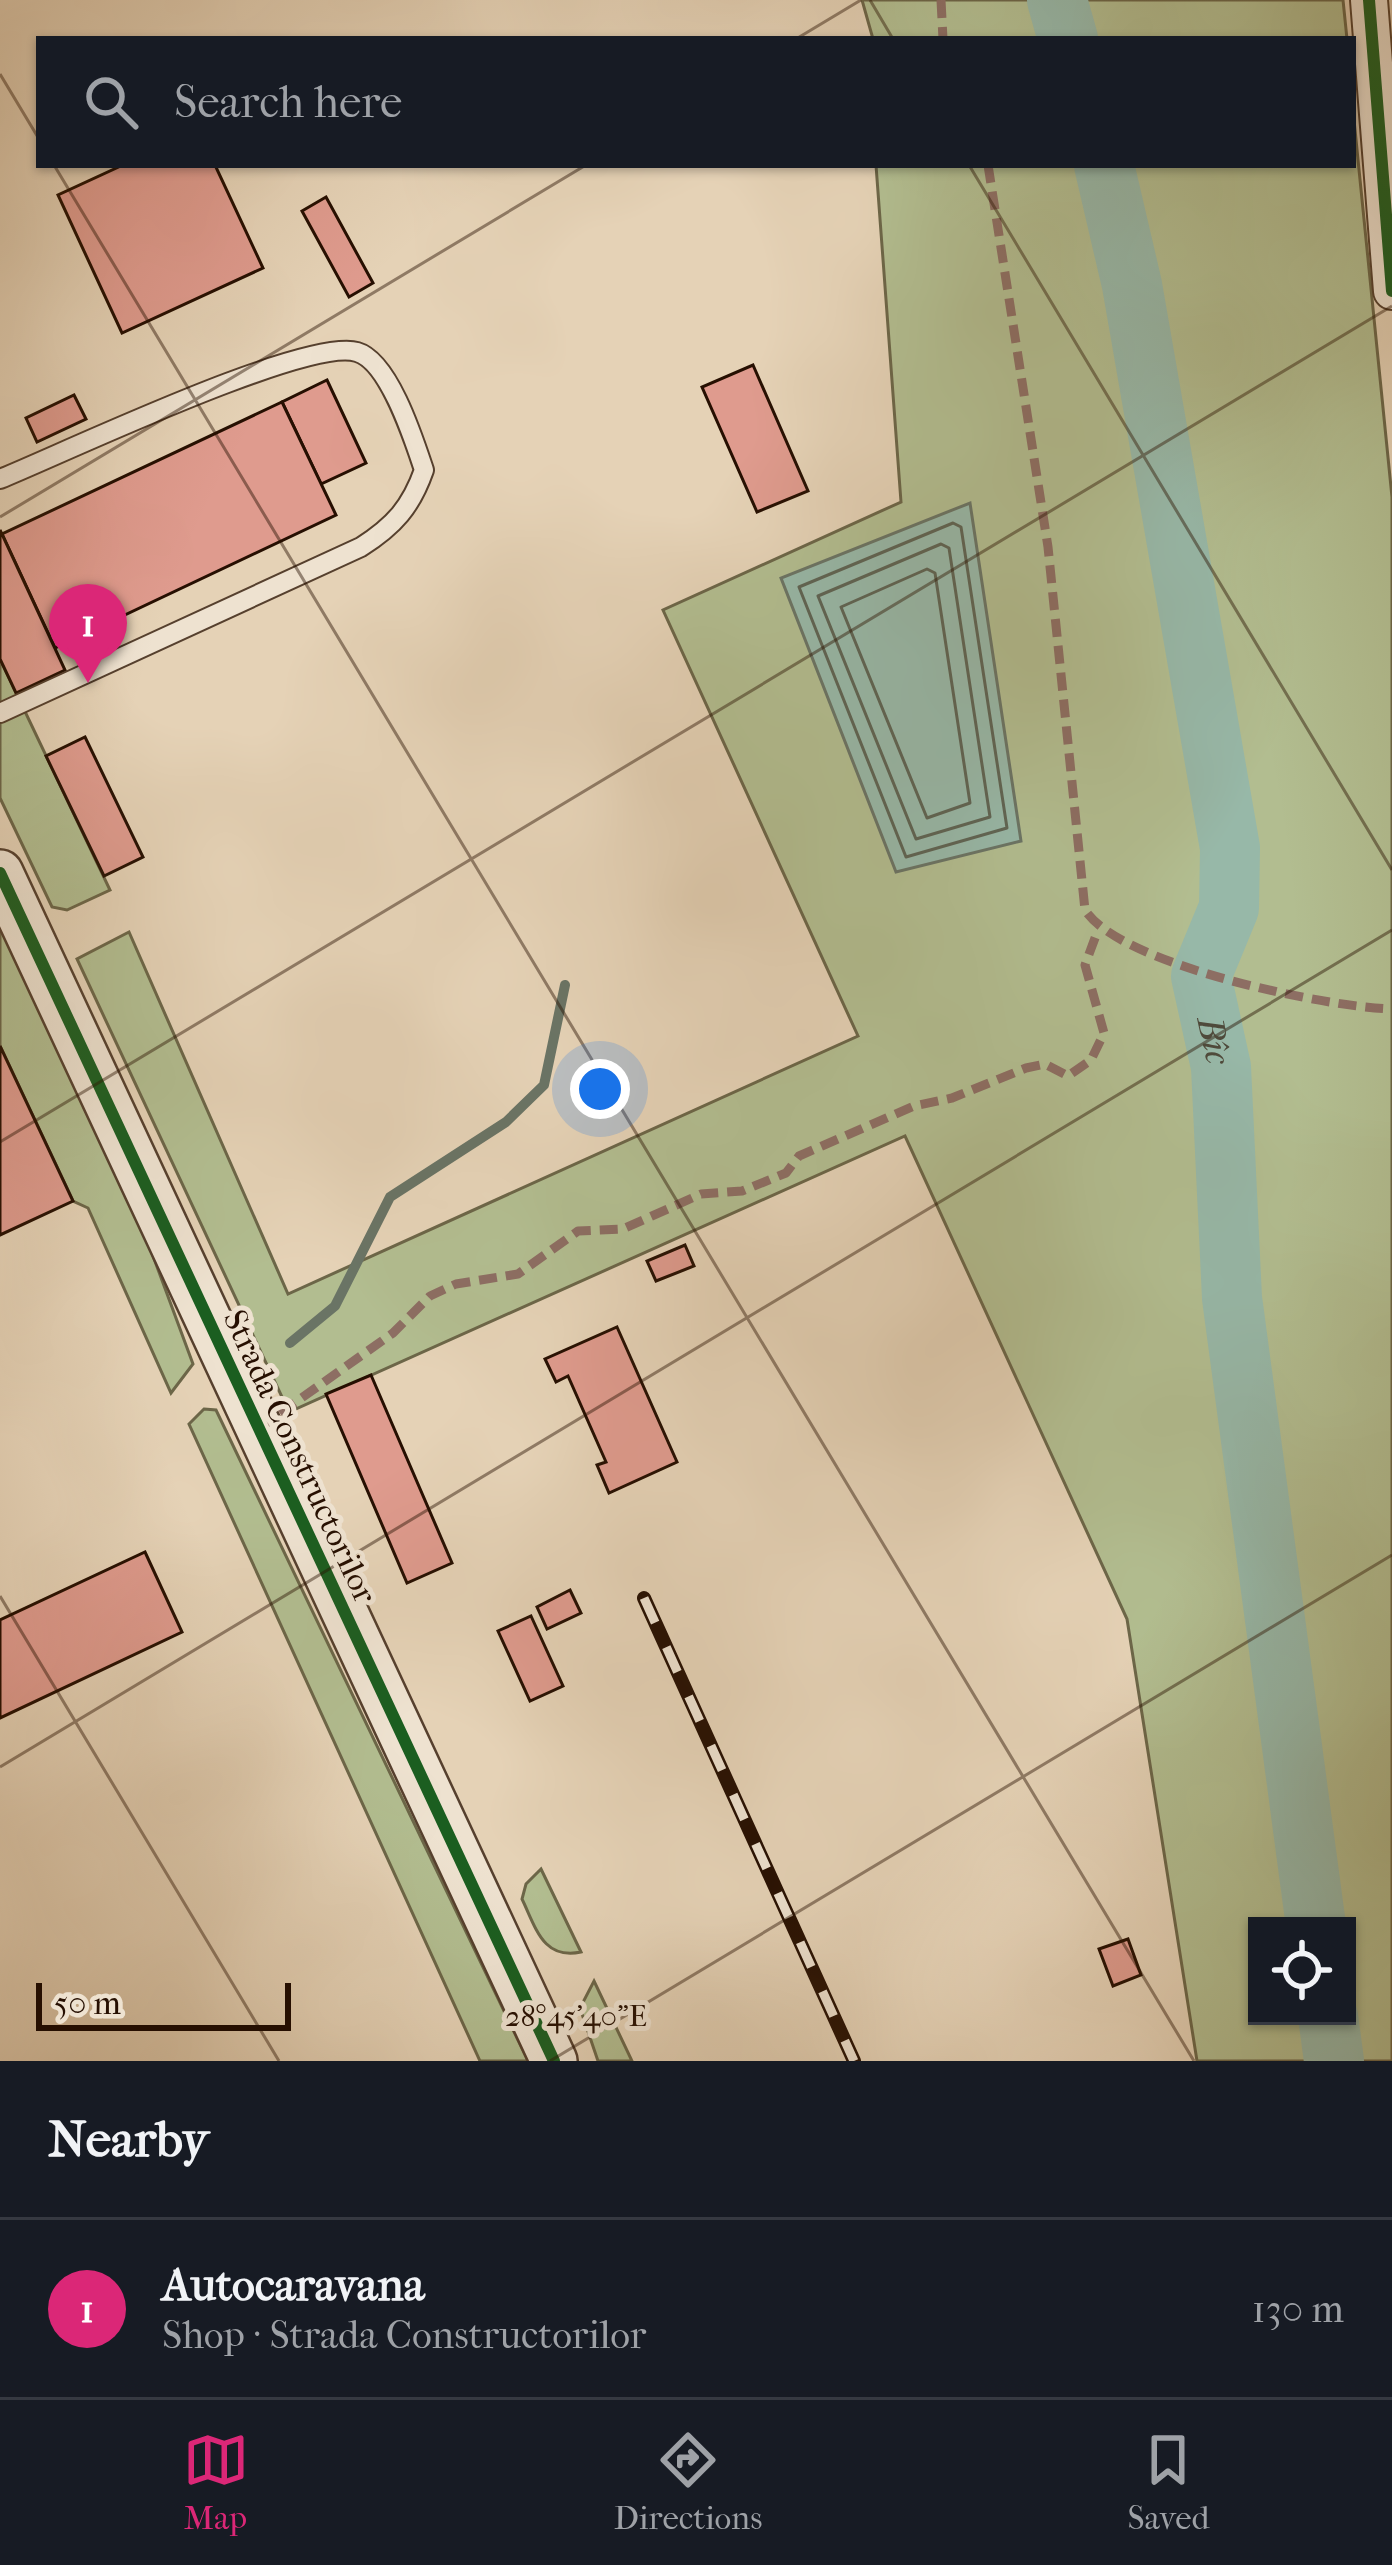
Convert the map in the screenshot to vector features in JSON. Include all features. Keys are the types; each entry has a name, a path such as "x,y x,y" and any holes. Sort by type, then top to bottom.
{"street":[{"path":"1370,0 1392,291"},
{"name":"Strada Constructorilor","path":"0,873 554,2061"}],"lane":[{"path":"0,479 280,365 331,350 359,352 379,365 424,470 414,499 393,526 362,548 0,713"}],"shaded area":[{"path":"862,0 1343,0 1347,36 872,36"},
{"path":"1356,140 1392,497 1392,2061 1197,2061 1127,1619 905,1136 289,1412 77,959 129,932 288,1294 858,1036 663,610 901,502 876,168 1356,168"},
{"path":"0,659 110,890 67,910 52,907 0,798"},
{"path":"0,923 146,1237 193,1364 171,1393 88,1208 73,1201 0,1046"},
{"path":"204,1409 216,1410 528,2061 480,2061 189,1424"},
{"path":"541,1869 581,1952 549,1946 532,1921 522,1899 526,1884"},
{"path":"594,1981 632,2061 598,2061 580,2008"}],"water":[{"path":"970,503 1021,841 896,872 781,578"}],"building":[{"path":"116,168 216,168 263,268 122,333 58,195"},
{"path":"326,197 373,283 349,297 302,211"},
{"path":"753,365 808,491 757,512 702,387"},
{"path":"327,380 366,463 321,484 282,402"},
{"path":"74,395 86,419 37,442 26,418"},
{"path":"282,402 336,515 55,648 2,534"},
{"path":"0,530 65,670 16,693 0,659"},
{"path":"85,737 143,857 104,876 46,756"},
{"path":"0,1046 73,1201 0,1235"},
{"path":"685,1245 694,1266 656,1281 647,1261"},
{"path":"617,1327 677,1462 609,1493 597,1465 606,1462 568,1376 556,1382 545,1359"},
{"path":"371,1375 452,1563 407,1583 326,1394"},
{"path":"145,1552 182,1632 0,1718 0,1620"},
{"path":"570,1590 581,1613 547,1629 537,1607"},
{"path":"531,1616 563,1686 530,1701 498,1631"},
{"path":"1128,1939 1141,1975 1113,1986 1099,1949"}],"waterway":[{"name":"Bîc","path":"1057,0 1067,36"},
{"name":"Bîc","path":"1105,168 1132,285 1230,848 1229,908 1201,976 1221,1067 1232,1298 1315,1917"},
{"path":"290,1343 335,1306 390,1197 506,1122 544,1085 565,985"},
{"name":"Bîc","path":"1329,2025 1334,2061"}],"railway":[{"path":"644,1598 854,2061"}],"marked path":[{"path":"941,0 943,36"},
{"path":"988,168 1048,547 1085,910 1105,930 1180,965 1275,991 1392,1009"},
{"path":"258,1429 393,1333 430,1296 456,1284 518,1274 578,1231 623,1229 701,1194 742,1191 786,1173 799,1156 914,1106 952,1098 1045,1064 1068,1076 1091,1060 1104,1033 1085,965 1098,930"}],"cycle path":[{"path":"1369,0 1392,291"},
{"path":"0,873 554,2061"}],"place":[{"name":"Autocaravana","path":"88,683"}]}
